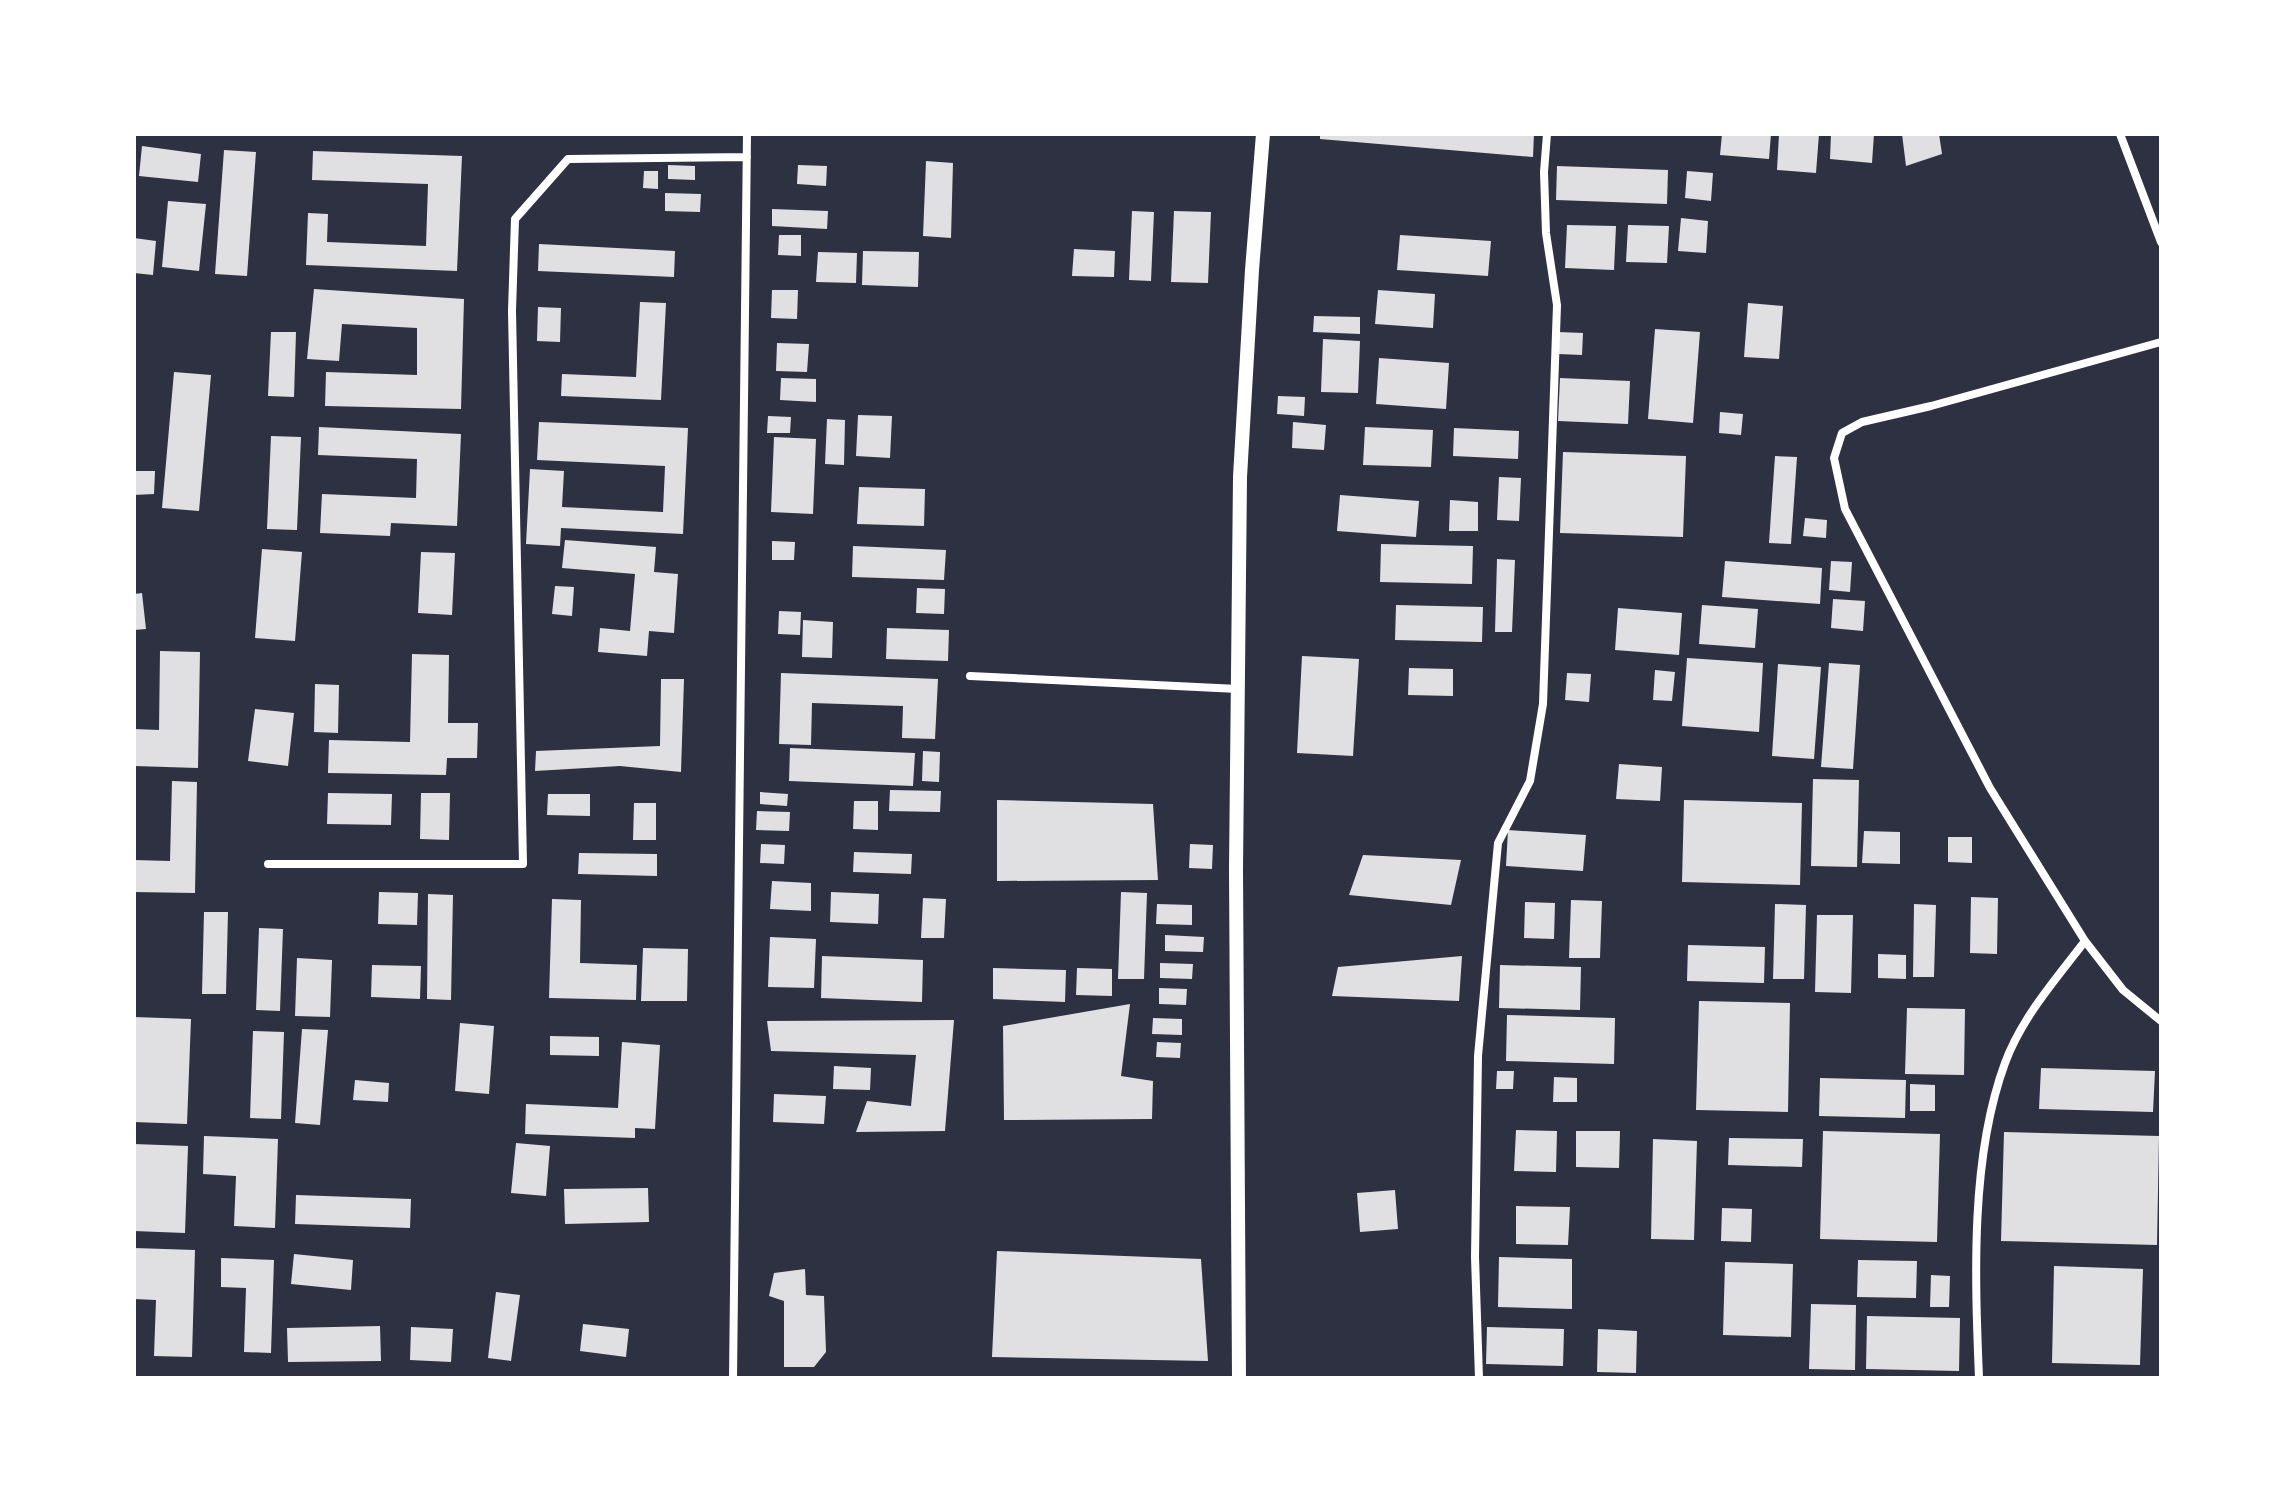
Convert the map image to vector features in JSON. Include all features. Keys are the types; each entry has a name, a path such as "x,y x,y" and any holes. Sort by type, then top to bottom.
{"street":[{"path":"733,1378 747,134"},
{"path":"1239,1378 1240,477 1263,134"},
{"path":"1479,1378 1475,1257 1478,1056 1498,843 1530,781 1543,704 1557,305 1546,233 1544,172 1547,134"},
{"path":"2120,134 2161,242"},
{"path":"268,864 523,864 512,311 515,219 568,159 747,157"},
{"path":"2161,342 1862,422 1842,433 1834,458 1845,509 1990,788 2085,941 2123,990 2161,1021"},
{"path":"970,676 1238,689"},
{"path":"1979,1378 1977,1225 1987,1136 2005,1062 2033,1008 2085,941"}],"building":[{"path":"1320,134 1534,134 1533,157 1320,139"},
{"path":"1722,134 1771,134 1769,159 1720,155"},
{"path":"1779,134 1819,134 1816,173 1777,170"},
{"path":"1831,134 1874,134 1872,163 1830,159"},
{"path":"1902,134 1939,134 1942,154 1906,166"},
{"path":"142,146 201,154 198,182 139,176"},
{"path":"224,150 256,152 247,276 215,274"},
{"path":"313,151 462,156 457,271 306,265 308,213 328,214 327,242 426,246 428,184 312,180"},
{"path":"926,161 953,163 951,238 923,236"},
{"path":"668,165 695,166 695,180 668,179"},
{"path":"798,165 827,166 826,186 797,184"},
{"path":"1557,166 1668,170 1667,204 1556,200"},
{"path":"644,171 658,171 658,189 643,188"},
{"path":"1687,171 1713,173 1711,201 1685,198"},
{"path":"665,193 701,194 700,212 665,211"},
{"path":"168,201 206,204 199,271 162,267"},
{"path":"772,209 828,211 827,229 772,226"},
{"path":"1132,211 1154,212 1151,281 1129,280"},
{"path":"1174,211 1211,212 1208,283 1171,282"},
{"path":"1681,218 1708,221 1706,253 1678,251"},
{"path":"1567,225 1616,226 1614,270 1565,268"},
{"path":"1628,225 1669,226 1667,263 1626,262"},
{"path":"779,235 801,235 801,256 778,255"},
{"path":"1400,235 1491,241 1488,276 1397,270"},
{"path":"134,238 156,241 153,275 134,273"},
{"path":"539,244 675,251 674,277 538,271"},
{"path":"1074,249 1115,251 1114,277 1072,276"},
{"path":"863,251 919,252 918,287 862,285"},
{"path":"818,252 857,253 856,283 816,282"},
{"path":"314,289 464,299 461,409 325,406 326,372 417,375 417,328 342,324 339,361 307,359"},
{"path":"772,290 798,290 797,319 771,318"},
{"path":"1378,290 1435,294 1433,328 1375,324"},
{"path":"640,302 666,303 661,400 561,396 562,374 636,377"},
{"path":"1748,303 1783,306 1779,359 1744,357"},
{"path":"538,307 561,308 560,342 537,341"},
{"path":"1314,316 1360,317 1360,334 1313,332"},
{"path":"1655,329 1700,332 1693,423 1648,419"},
{"path":"271,332 296,332 294,397 268,396"},
{"path":"1559,332 1583,333 1582,355 1558,354"},
{"path":"1323,339 1360,341 1358,393 1321,392"},
{"path":"777,343 809,344 807,372 776,371"},
{"path":"1379,358 1449,363 1446,409 1376,404"},
{"path":"174,372 211,375 199,511 162,508"},
{"path":"781,378 816,379 816,402 780,400"},
{"path":"1560,378 1630,381 1628,424 1558,421"},
{"path":"1278,396 1305,397 1304,416 1277,414"},
{"path":"1720,412 1743,414 1741,435 1719,433"},
{"path":"858,415 892,416 890,458 856,456"},
{"path":"768,416 791,417 790,433 767,433"},
{"path":"827,419 845,420 844,465 825,464"},
{"path":"539,422 688,428 683,534 561,528 560,546 526,544 530,469 564,471 562,507 663,512 665,466 537,460"},
{"path":"1293,422 1326,425 1324,450 1292,448"},
{"path":"319,427 461,434 457,526 391,523 390,536 320,533 322,494 416,498 417,459 318,455"},
{"path":"1365,427 1433,430 1431,467 1363,465"},
{"path":"1454,428 1519,431 1518,459 1453,456"},
{"path":"271,436 301,437 297,530 267,529"},
{"path":"774,437 816,439 813,514 771,512"},
{"path":"1563,452 1686,456 1683,537 1560,533"},
{"path":"1775,456 1797,457 1791,544 1769,543"},
{"path":"134,471 155,471 154,494 134,495"},
{"path":"1499,477 1521,478 1519,521 1497,520"},
{"path":"859,487 925,489 924,526 857,524"},
{"path":"1340,495 1419,501 1416,537 1337,531"},
{"path":"1450,500 1478,502 1478,531 1449,531"},
{"path":"1805,518 1827,520 1826,538 1803,536"},
{"path":"565,540 656,547 654,572 678,574 674,633 649,631 647,656 598,652 600,628 630,631 635,574 562,568"},
{"path":"772,541 795,542 794,560 772,560"},
{"path":"1381,544 1473,546 1472,584 1380,582"},
{"path":"853,546 946,550 944,580 852,577"},
{"path":"262,549 302,552 295,641 255,638"},
{"path":"421,552 455,553 452,615 418,613"},
{"path":"1497,559 1515,560 1512,632 1495,632"},
{"path":"1725,561 1822,568 1820,604 1722,597"},
{"path":"1831,561 1852,562 1850,592 1829,590"},
{"path":"555,586 574,587 572,616 552,614"},
{"path":"917,588 945,589 944,614 916,613"},
{"path":"142,593 146,629 134,630 134,594"},
{"path":"1833,599 1865,601 1863,631 1831,628"},
{"path":"1396,605 1483,607 1482,642 1395,640"},
{"path":"1702,605 1758,609 1755,648 1699,644"},
{"path":"1618,608 1682,613 1679,655 1615,650"},
{"path":"779,611 801,612 800,635 778,634"},
{"path":"803,620 833,622 832,658 802,657"},
{"path":"887,628 949,630 948,661 886,659"},
{"path":"160,651 200,652 198,768 134,766 134,729 159,730"},
{"path":"412,654 449,655 448,723 478,723 477,758 447,758 446,775 328,773 329,740 410,742"},
{"path":"1302,656 1359,659 1353,756 1297,753"},
{"path":"1687,658 1763,663 1759,732 1682,726"},
{"path":"1829,663 1860,665 1853,769 1821,767"},
{"path":"1778,664 1821,667 1814,759 1772,756"},
{"path":"1409,668 1453,669 1453,696 1408,695"},
{"path":"1655,670 1675,672 1672,701 1653,700"},
{"path":"781,673 938,679 935,739 902,738 903,706 812,703 811,745 779,744"},
{"path":"1567,673 1591,674 1589,702 1565,700"},
{"path":"661,679 684,679 681,772 620,766 535,771 536,751 660,746"},
{"path":"315,684 339,685 338,733 314,732"},
{"path":"255,709 294,713 288,766 248,761"},
{"path":"790,748 915,753 913,786 789,781"},
{"path":"923,751 940,752 939,782 922,781"},
{"path":"1619,764 1662,767 1660,801 1616,799"},
{"path":"1813,779 1859,780 1857,867 1811,866"},
{"path":"172,781 197,782 195,893 134,892 134,860 170,861"},
{"path":"890,790 941,791 940,812 889,811"},
{"path":"760,792 788,794 787,806 760,804"},
{"path":"328,793 392,794 391,825 327,824"},
{"path":"421,793 450,793 449,840 420,839"},
{"path":"548,794 590,794 590,816 547,815"},
{"path":"997,800 1153,804 1158,880 997,881"},
{"path":"1684,800 1802,803 1800,885 1682,882"},
{"path":"854,801 878,801 878,830 853,829"},
{"path":"634,803 656,803 656,840 633,840"},
{"path":"757,811 790,812 789,831 756,830"},
{"path":"1508,830 1586,835 1583,871 1506,866"},
{"path":"1864,831 1900,832 1900,864 1862,863"},
{"path":"1948,837 1972,837 1972,863 1948,862"},
{"path":"761,844 785,845 784,864 760,863"},
{"path":"1190,844 1213,845 1212,869 1189,868"},
{"path":"854,852 912,854 911,874 853,872"},
{"path":"579,853 657,854 657,876 578,874"},
{"path":"1363,855 1461,860 1451,905 1349,895"},
{"path":"772,881 811,883 811,911 770,909"},
{"path":"379,892 418,893 417,925 378,924"},
{"path":"831,892 879,894 878,924 830,922"},
{"path":"1121,892 1147,893 1144,979 1118,979"},
{"path":"428,894 453,895 451,1000 427,999"},
{"path":"1971,897 1998,898 1997,954 1970,953"},
{"path":"923,898 946,899 944,938 921,938"},
{"path":"552,899 581,900 580,963 637,965 636,1000 549,998"},
{"path":"1571,900 1602,901 1600,958 1569,958"},
{"path":"1525,902 1555,903 1554,939 1524,938"},
{"path":"1157,904 1192,905 1192,925 1156,924"},
{"path":"1775,904 1806,905 1804,979 1773,979"},
{"path":"1914,904 1936,905 1934,977 1913,977"},
{"path":"204,912 228,912 226,994 202,994"},
{"path":"1817,915 1853,915 1851,993 1815,992"},
{"path":"259,928 283,929 280,1011 256,1010"},
{"path":"1165,935 1204,937 1203,952 1165,951"},
{"path":"770,937 816,939 814,988 768,987"},
{"path":"1688,945 1765,947 1764,983 1687,981"},
{"path":"643,948 688,949 687,1001 641,1001"},
{"path":"1878,954 1906,955 1906,979 1878,978"},
{"path":"822,956 923,960 922,1002 821,998"},
{"path":"1462,956 1459,1001 1332,996 1338,967"},
{"path":"297,958 332,960 330,1017 295,1016"},
{"path":"1160,963 1193,964 1192,979 1160,978"},
{"path":"372,965 421,966 420,999 371,997"},
{"path":"1500,965 1581,967 1580,1010 1499,1008"},
{"path":"993,968 1066,970 1065,1002 993,999"},
{"path":"1077,968 1112,969 1112,996 1076,995"},
{"path":"1159,988 1187,989 1186,1005 1159,1004"},
{"path":"1699,1001 1790,1003 1788,1112 1696,1110"},
{"path":"1130,1004 1121,1076 1153,1081 1152,1119 1004,1120 1003,1026"},
{"path":"1907,1008 1965,1009 1964,1075 1905,1074"},
{"path":"1507,1015 1615,1018 1614,1064 1506,1061"},
{"path":"134,1017 191,1019 187,1124 134,1122"},
{"path":"1153,1018 1182,1019 1182,1035 1152,1034"},
{"path":"954,1020 945,1131 856,1132 867,1101 911,1106 916,1055 771,1051 767,1021"},
{"path":"460,1023 494,1026 489,1094 455,1091"},
{"path":"302,1029 328,1030 320,1125 295,1123"},
{"path":"253,1031 284,1032 281,1119 250,1118"},
{"path":"550,1036 599,1037 599,1056 550,1055"},
{"path":"622,1042 660,1045 655,1129 635,1128 635,1138 525,1134 526,1104 618,1108"},
{"path":"1157,1042 1181,1043 1180,1058 1156,1057"},
{"path":"834,1066 871,1068 870,1090 833,1089"},
{"path":"2041,1068 2155,1071 2153,1112 2039,1109"},
{"path":"1497,1071 1514,1071 1513,1089 1496,1089"},
{"path":"1554,1077 1577,1078 1577,1102 1553,1102"},
{"path":"1820,1078 1906,1080 1905,1118 1819,1116"},
{"path":"355,1080 389,1083 388,1102 353,1100"},
{"path":"1910,1084 1935,1085 1935,1111 1910,1111"},
{"path":"774,1094 826,1096 824,1124 773,1122"},
{"path":"1516,1130 1557,1131 1556,1172 1514,1171"},
{"path":"1576,1131 1620,1131 1619,1168 1576,1167"},
{"path":"1823,1131 1940,1134 1937,1242 1820,1239"},
{"path":"2004,1132 2159,1136 2157,1245 2001,1241"},
{"path":"204,1136 278,1139 275,1228 234,1226 236,1176 203,1174"},
{"path":"1729,1138 1803,1139 1802,1167 1728,1165"},
{"path":"1653,1139 1697,1141 1694,1240 1651,1239"},
{"path":"516,1143 550,1146 546,1196 511,1193"},
{"path":"134,1144 188,1146 185,1233 134,1231"},
{"path":"648,1188 649,1222 565,1224 564,1189"},
{"path":"1395,1190 1398,1229 1360,1232 1357,1193"},
{"path":"296,1195 411,1199 410,1228 295,1224"},
{"path":"1516,1206 1570,1207 1568,1245 1516,1244"},
{"path":"1722,1208 1752,1209 1751,1242 1721,1241"},
{"path":"134,1248 195,1250 192,1357 154,1356 156,1300 134,1299"},
{"path":"997,1251 1201,1259 1208,1361 992,1357"},
{"path":"294,1254 353,1260 351,1290 291,1284"},
{"path":"1499,1257 1572,1259 1572,1309 1498,1307"},
{"path":"221,1258 274,1260 271,1353 244,1352 246,1288 221,1287"},
{"path":"1858,1260 1917,1261 1916,1298 1857,1297"},
{"path":"1725,1262 1793,1264 1791,1337 1723,1335"},
{"path":"2054,1266 2143,1269 2140,1365 2052,1363"},
{"path":"805,1269 806,1295 824,1296 826,1352 814,1367 784,1367 784,1301 769,1296 774,1273"},
{"path":"1931,1275 1950,1276 1949,1307 1930,1307"},
{"path":"496,1292 520,1295 511,1361 488,1358"},
{"path":"1811,1304 1856,1305 1855,1370 1809,1369"},
{"path":"1867,1316 1960,1318 1959,1371 1866,1369"},
{"path":"583,1324 629,1329 626,1357 580,1351"},
{"path":"380,1326 381,1361 288,1362 287,1328"},
{"path":"411,1327 453,1329 451,1362 410,1360"},
{"path":"1487,1327 1564,1329 1563,1366 1486,1364"},
{"path":"1598,1329 1637,1331 1636,1373 1597,1372"}]}
